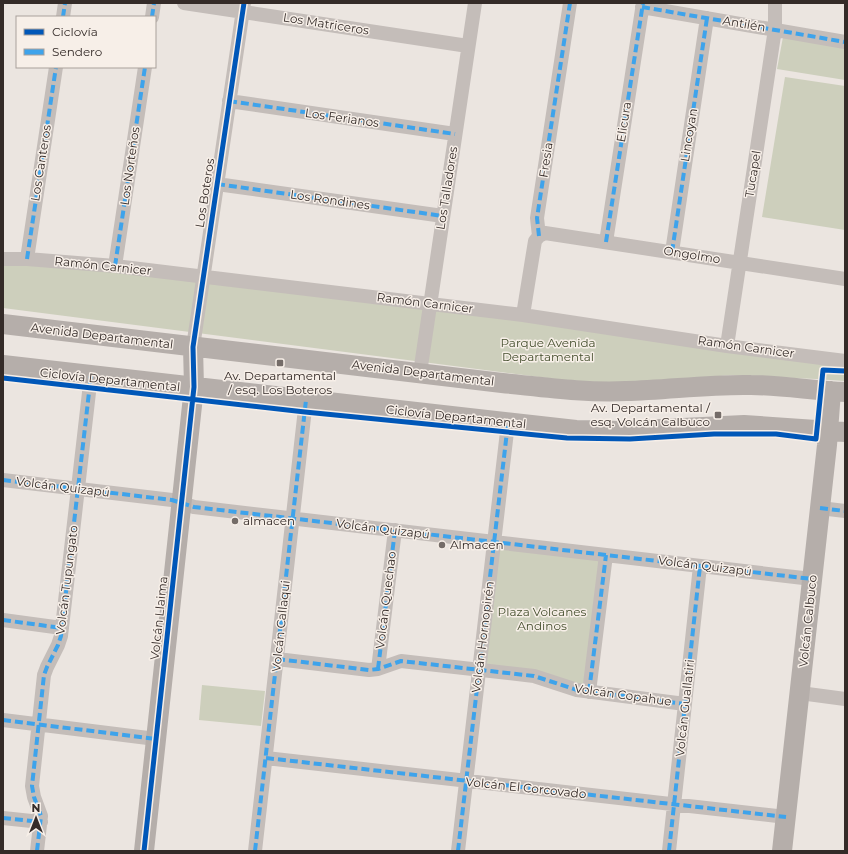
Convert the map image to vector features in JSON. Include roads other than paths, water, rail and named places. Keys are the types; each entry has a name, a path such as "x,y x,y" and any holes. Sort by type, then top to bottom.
{"main road":[{"name":"Avenida Departamental","path":"3,324 540,387 594,391 655,390 724,385 776,385 838,392"},
{"name":"Los Boteros","path":"193,347 194,387"},
{"path":"3,365 576,430 621,431 744,425 837,431"},
{"name":"Volcán Llaima","path":"144,851 194,387"},
{"name":"Volcán Calbuco","path":"782,851 820,508 837,431 838,392"}],"street":[{"path":"63,16 66,3"},
{"path":"152,16 154,3"},
{"name":"Los Matriceros","path":"184,3 243,7 468,46"},
{"name":"Los Talladores","path":"420,373 475,3"},
{"name":"Fresia","path":"523,315 534,244 539,236 537,218 570,3"},
{"name":"Tucapel","path":"727,346 775,29 775,3"},
{"name":"Antilén","path":"643,5 707,18 845,42"},
{"name":"Elicura","path":"606,242 643,5"},
{"name":"Los Boteros","path":"193,347 243,7"},
{"name":"Lincoyan","path":"672,252 707,18"},
{"name":"Los Canteros","path":"27,259 56,68"},
{"name":"Los Norteños","path":"115,266 145,68"},
{"name":"Los Ferianos","path":"229,101 455,134"},
{"name":"Los Rondines","path":"217,184 443,216"},
{"name":"Ongolmo","path":"539,236 548,234 606,242 845,279"},
{"name":"Ramón Carnicer","path":"3,259 27,259 115,266 523,315 727,346 845,360"},
{"name":"Volcán Tupungato","path":"38,851 41,822 40,810 34,797 32,786 38,724 44,675 58,645 62,628 91,375"},
{"name":"Volcán Callaqui","path":"255,851 306,400"},
{"name":"Volcán Hornopirén","path":"458,851 508,423"},
{"name":"Volcán Quizapú","path":"3,480 172,500 194,507 812,579"},
{"path":"820,508 845,511"},
{"name":"Volcán Quechao","path":"378,669 395,530"},
{"path":"589,692 606,555"},
{"name":"Volcán Guallatiri","path":"669,851 700,566"},
{"path":"3,620 62,628"},
{"name":"Volcán Copahue","path":"277,659 369,670 378,669 401,661 534,676 577,690 685,704"},
{"path":"800,693 845,699"},
{"path":"3,720 156,739"},
{"name":"Volcán El Corcovado","path":"266,758 786,817"},
{"path":"3,818 41,822"}],"place":[{"name":"Av. Departamental / esq. Los Boteros","path":"280,363"},
{"name":"Av. Departamental / esq. Volcán Calbuco","path":"718,415"},
{"name":"almacen","path":"235,521"},
{"name":"Almacen","path":"442,545"}],"park label":[{"name":"Parque Avenida Departamental","path":"548,350"},
{"name":"Plaza Volcanes Andinos","path":"542,619"}]}
